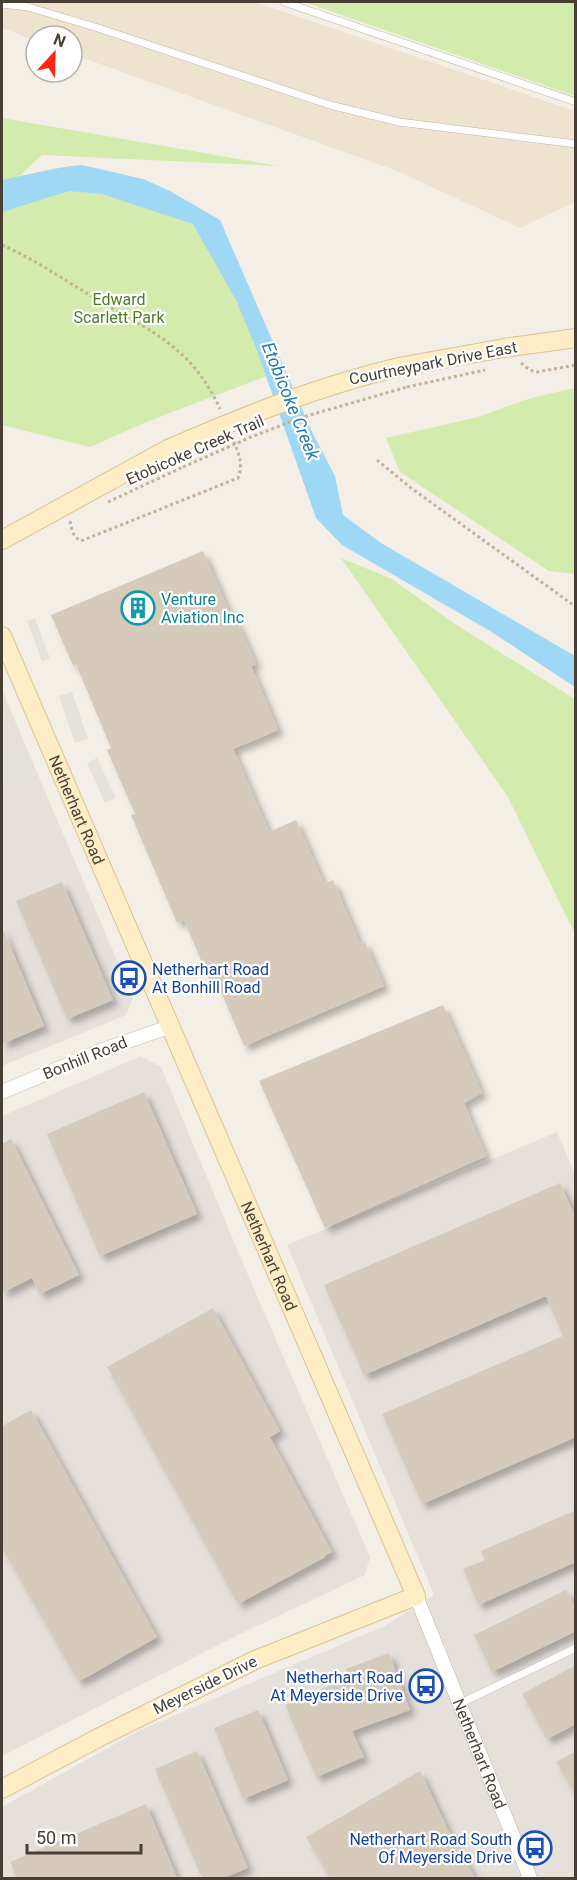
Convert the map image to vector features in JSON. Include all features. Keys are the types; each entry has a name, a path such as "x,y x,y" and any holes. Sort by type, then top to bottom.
{"street":[{"name":"Courtneypark Drive East","path":"2,540 168,449 269,406 354,377 399,367 576,338"},
{"name":"Netherhart Road","path":"2,636 416,1596 530,1878"},
{"name":"Bonhill Road","path":"2,1092 105,1049 169,1027"},
{"name":"Meyerside Drive","path":"2,1790 98,1738 255,1660 416,1596"}],"lane":[{"path":"284,2 576,102"},
{"path":"2,4 28,8 95,27 341,108 399,122 576,144"},
{"path":"459,1704 576,1648"}],"path":[{"name":"Etobicoke Creek Trail","path":"2,245 35,262 174,345 204,380 219,406"},
{"path":"518,363 523,363 530,370 537,372 576,365"},
{"name":"Etobicoke Creek Trail","path":"101,506 251,437 303,417 407,387 496,368"},
{"name":"Etobicoke Creek Trail","path":"70,520 72,532 81,541 238,478 242,468 240,456"},
{"path":"376,460 411,488 576,607"}],"shaded area":[{"path":"2,2 255,2 575,111 575,202 520,228 397,171 84,58 84,24 24,24 24,36 2,28"},
{"path":"35,618 50,658 42,661 27,621"},
{"path":"2,690 133,998 126,1015 2,1066"},
{"path":"72,692 88,739 75,743 59,696"},
{"path":"2,711 29,776 2,789"},
{"path":"97,758 116,798 105,803 87,763"},
{"path":"141,1056 161,1067 370,1557 365,1575 238,1635 2,1756 2,1116"},
{"path":"557,1132 576,1177 575,1878 2,1878 2,1807 138,1731 384,1626 434,1595 287,1245"}],"green space":[{"path":"304,2 575,2 575,96"},
{"path":"2,118 279,166 42,155 7,188 2,188"},
{"name":"Edward Scarlett Park","path":"67,179 199,216 277,372 144,423 90,447 2,425 2,204"},
{"path":"575,388 575,574 549,571 400,472 386,438 478,417 531,398"},
{"path":"341,558 392,579 455,624 575,699 575,934 508,797"}],"water":[{"name":"Etobicoke Creek","path":"82,165 143,179 170,191 220,220 313,434 335,476 343,515 381,543 575,656 575,687 490,631 342,545 316,518 256,348 236,300 193,224 102,194 69,191 2,212 2,180"}],"building":[{"path":"203,551 233,621 236,620 256,664 251,666 278,730 233,749 269,832 296,820 324,884 333,880 360,944 365,942 384,986 244,1046 217,982 211,984 184,920 177,923 131,815 135,814 107,750 111,748 76,664 73,666 51,615"},
{"path":"62,882 113,1000 67,1019 16,901"},
{"path":"2,927 44,1026 2,1044"},
{"path":"443,1005 482,1093 464,1103 486,1156 325,1228 259,1081"},
{"path":"144,1092 197,1214 100,1256 47,1134"},
{"path":"11,1139 79,1275 40,1294 32,1278 2,1293 2,1144"},
{"path":"560,1183 576,1218 576,1437 422,1504 382,1414 563,1336 546,1296 364,1375 324,1285"},
{"path":"213,1308 280,1431 270,1437 332,1552 238,1604 107,1367"},
{"path":"31,1410 157,1637 78,1681 2,1548 2,1426"},
{"path":"576,1510 576,1562 478,1605 463,1569 485,1560 481,1551"},
{"path":"566,1590 576,1609 576,1631 492,1672 474,1635"},
{"path":"389,1653 410,1710 352,1731 364,1757 316,1777 285,1705 349,1677 346,1669"},
{"path":"576,1665 576,1724 547,1739 522,1694"},
{"path":"258,1710 288,1780 243,1799 214,1728"},
{"path":"197,1751 248,1868 223,1878 202,1878 155,1769"},
{"path":"576,1751 576,1795 556,1762"},
{"path":"420,1771 447,1828 475,1878 330,1878 306,1837"},
{"path":"146,1804 177,1878 17,1878 10,1862"}],"place":[{"name":"Venture Aviation Inc","path":"138,608"},
{"name":"Netherhart Road At Bonhill Road","path":"129,978"},
{"name":"Netherhart Road At Meyerside Drive","path":"426,1686"},
{"name":"Netherhart Road South Of Meyerside Drive","path":"535,1848"}]}
